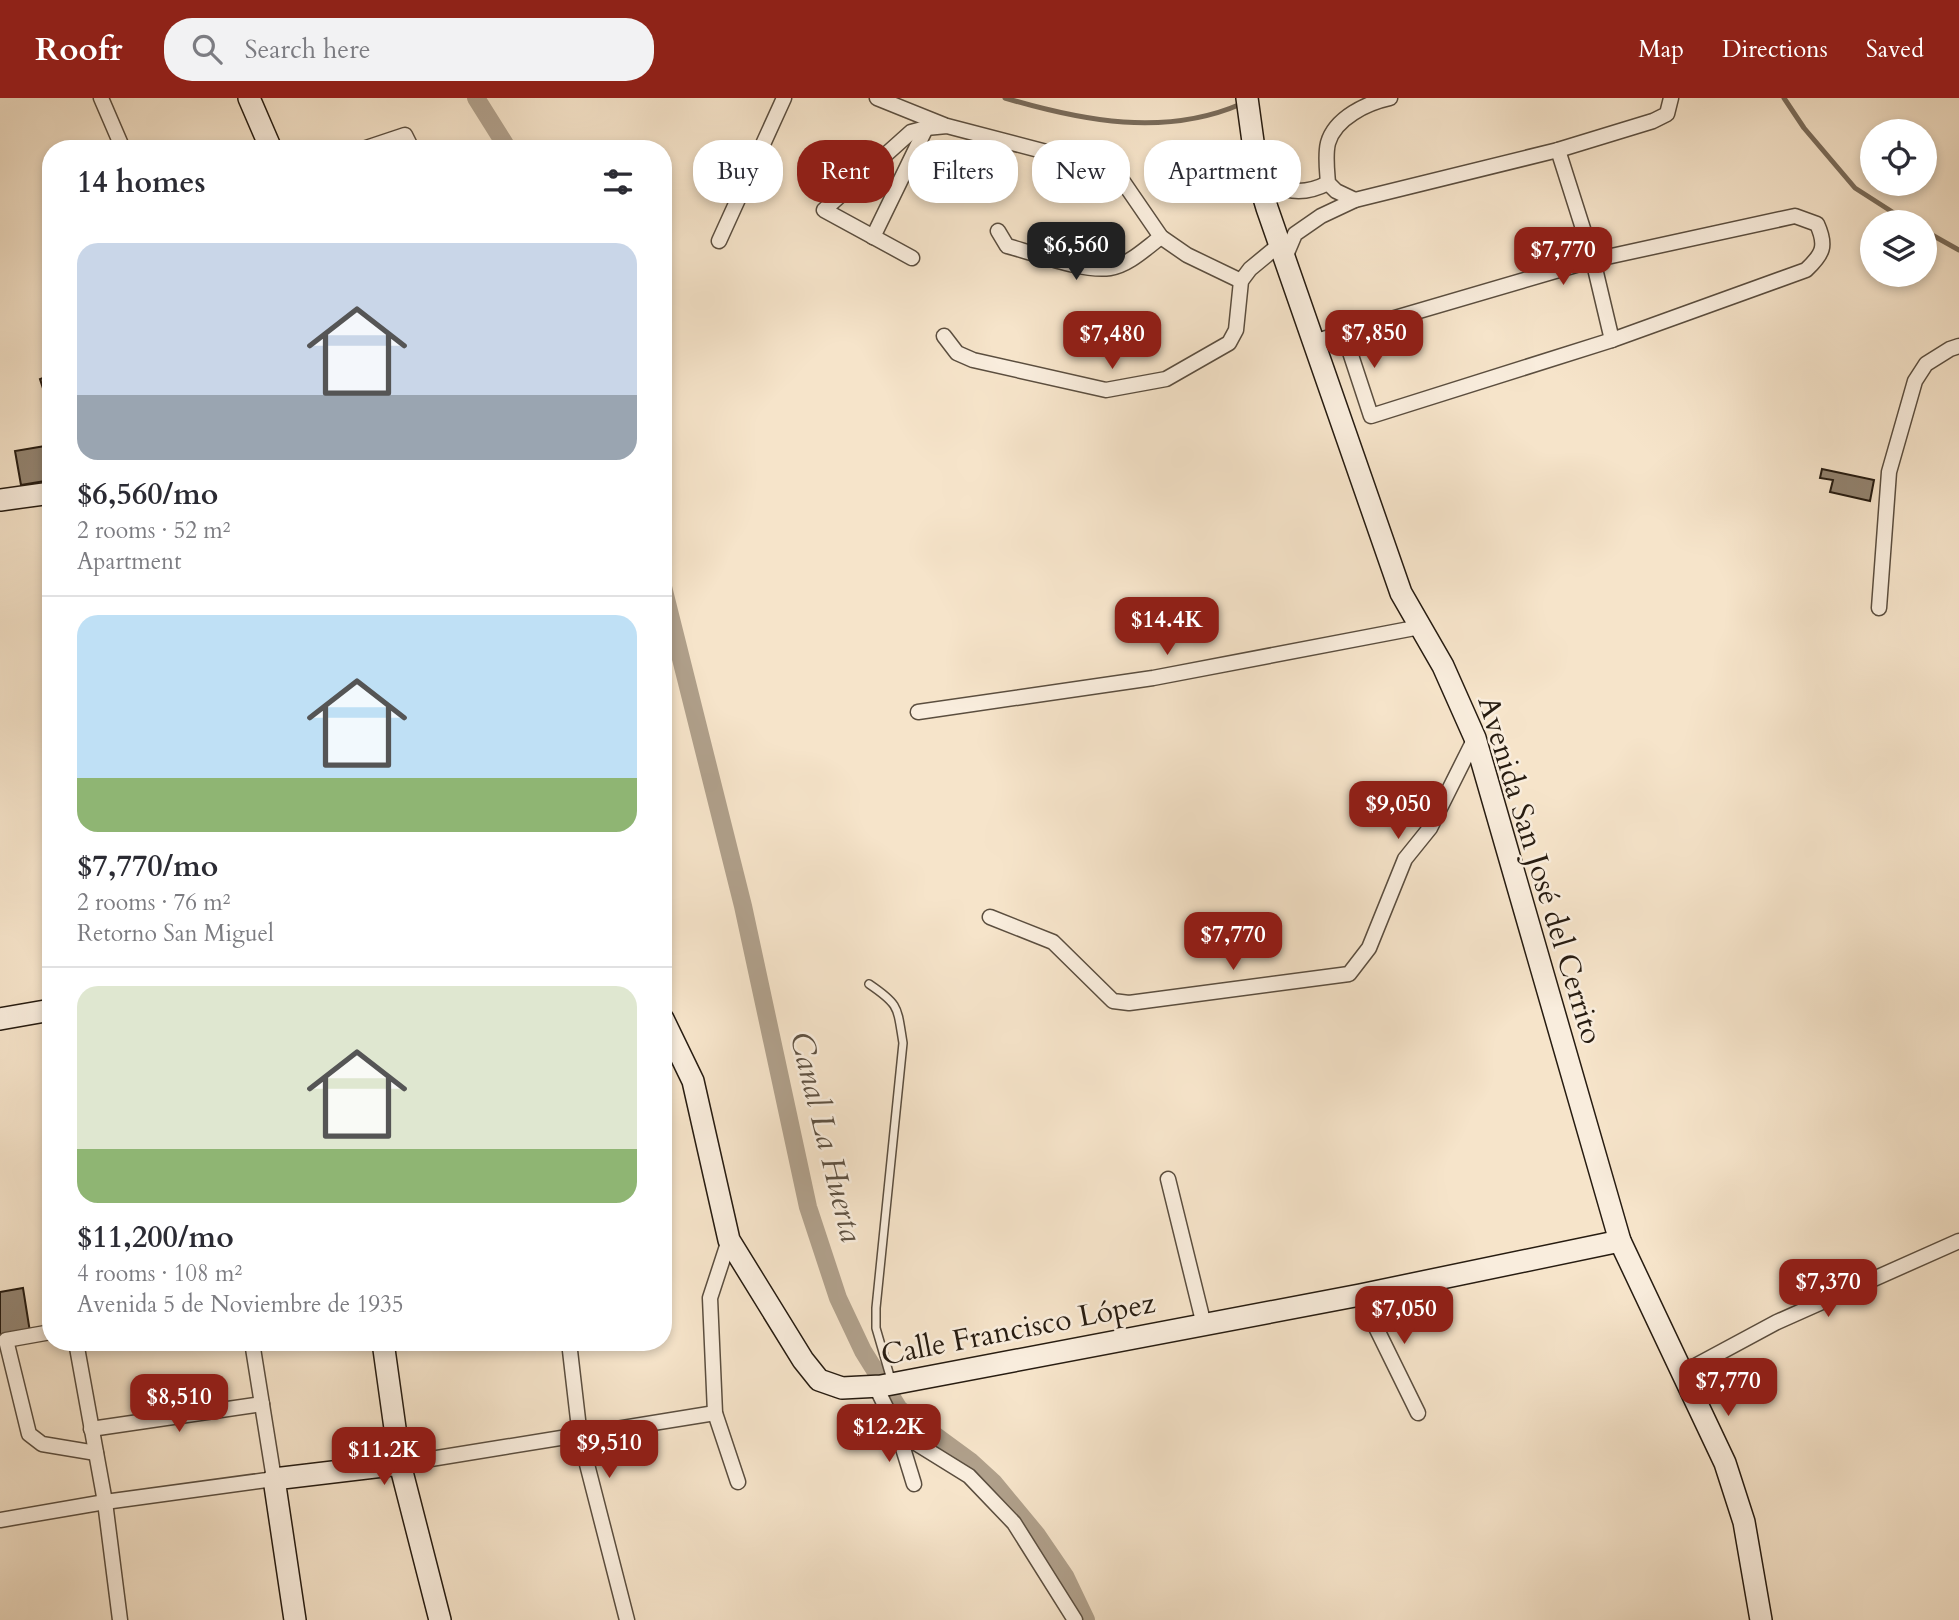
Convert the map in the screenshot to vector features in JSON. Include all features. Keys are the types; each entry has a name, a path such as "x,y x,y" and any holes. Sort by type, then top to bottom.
{"street":[{"path":"101,98 119,140"},
{"path":"249,98 267,140"},
{"path":"719,240 784,98"},
{"path":"877,98 947,127 1115,170 1161,237 1187,255 1241,281"},
{"path":"1355,200 1336,191 1328,183 1328,141 1348,116 1369,103 1390,98"},
{"path":"944,336 957,353 973,359 1106,390 1166,379 1229,343 1236,330 1241,281 1250,269 1282,252 1296,234 1321,216 1355,200 1558,150 1653,121 1667,114 1671,98"},
{"name":"Avenida San José del Cerrito","path":"1248,105 1253,140"},
{"path":"912,258 824,210 911,132 947,127"},
{"path":"873,237 926,128"},
{"path":"390,140 405,135 408,140"},
{"path":"1558,150 1593,260 1612,340"},
{"path":"1301,191 1312,191 1328,183"},
{"name":"Avenida San José del Cerrito","path":"1266,203 1401,593 1443,666 1475,738 1620,1241 1725,1463 1744,1522 1760,1620"},
{"path":"1313,341 1593,260 1795,216 1816,225 1824,238 1820,257 1806,270 1612,340 1371,416 1344,334"},
{"path":"998,231 1007,246 1087,266 1110,268 1127,262 1161,237"},
{"path":"1879,608 1889,472 1915,381 1926,364 1959,346"},
{"path":"0,500 42,494"},
{"path":"918,712 1153,678 1420,627"},
{"path":"990,917 1053,942 1114,1001 1129,1003 1349,974 1369,948 1405,859 1430,828 1475,738"},
{"path":"0,1019 42,1012"},
{"name":"Calle Francisco López","path":"672,1037 694,1081 729,1240 803,1360 819,1380 842,1388 884,1385 1204,1325 1620,1241"},
{"path":"1168,1179 1204,1325"},
{"path":"729,1240 710,1298 715,1413 738,1482"},
{"path":"1684,1372 1777,1322 1959,1241"},
{"path":"1360,1295 1418,1413"},
{"path":"42,1334 6,1340 29,1434 42,1444 96,1453"},
{"path":"78,1351 105,1502 120,1620"},
{"path":"253,1351 295,1620"},
{"path":"384,1351 400,1464 440,1620"},
{"path":"570,1351 580,1437 626,1620"},
{"path":"884,1385 914,1484"},
{"path":"91,1429 262,1404"},
{"path":"0,1520 105,1502 400,1464 580,1437 715,1413"},
{"path":"898,1432 969,1476 1014,1523 1075,1620"}],"lane":[{"path":"869,984 890,998 897,1008 903,1043 876,1308 884,1385"}],"building":[{"path":"42,446 42,482 21,485 15,451"},
{"path":"1822,469 1874,480 1870,501 1830,492 1833,480 1820,478"},
{"path":"23,1288 30,1332 0,1337 0,1292"}],"waterway":[{"name":"Canal La Huerta","path":"476,98 502,140"},
{"path":"1005,98 1093,119 1153,123 1212,114 1241,104"},
{"path":"1784,98 1804,128 1855,188 1889,210"},
{"path":"1937,238 1959,250"},
{"name":"Canal La Huerta","path":"672,623 743,906 808,1207 838,1298 863,1351 899,1409 970,1461 994,1483 1037,1535 1065,1576 1086,1620"}]}
